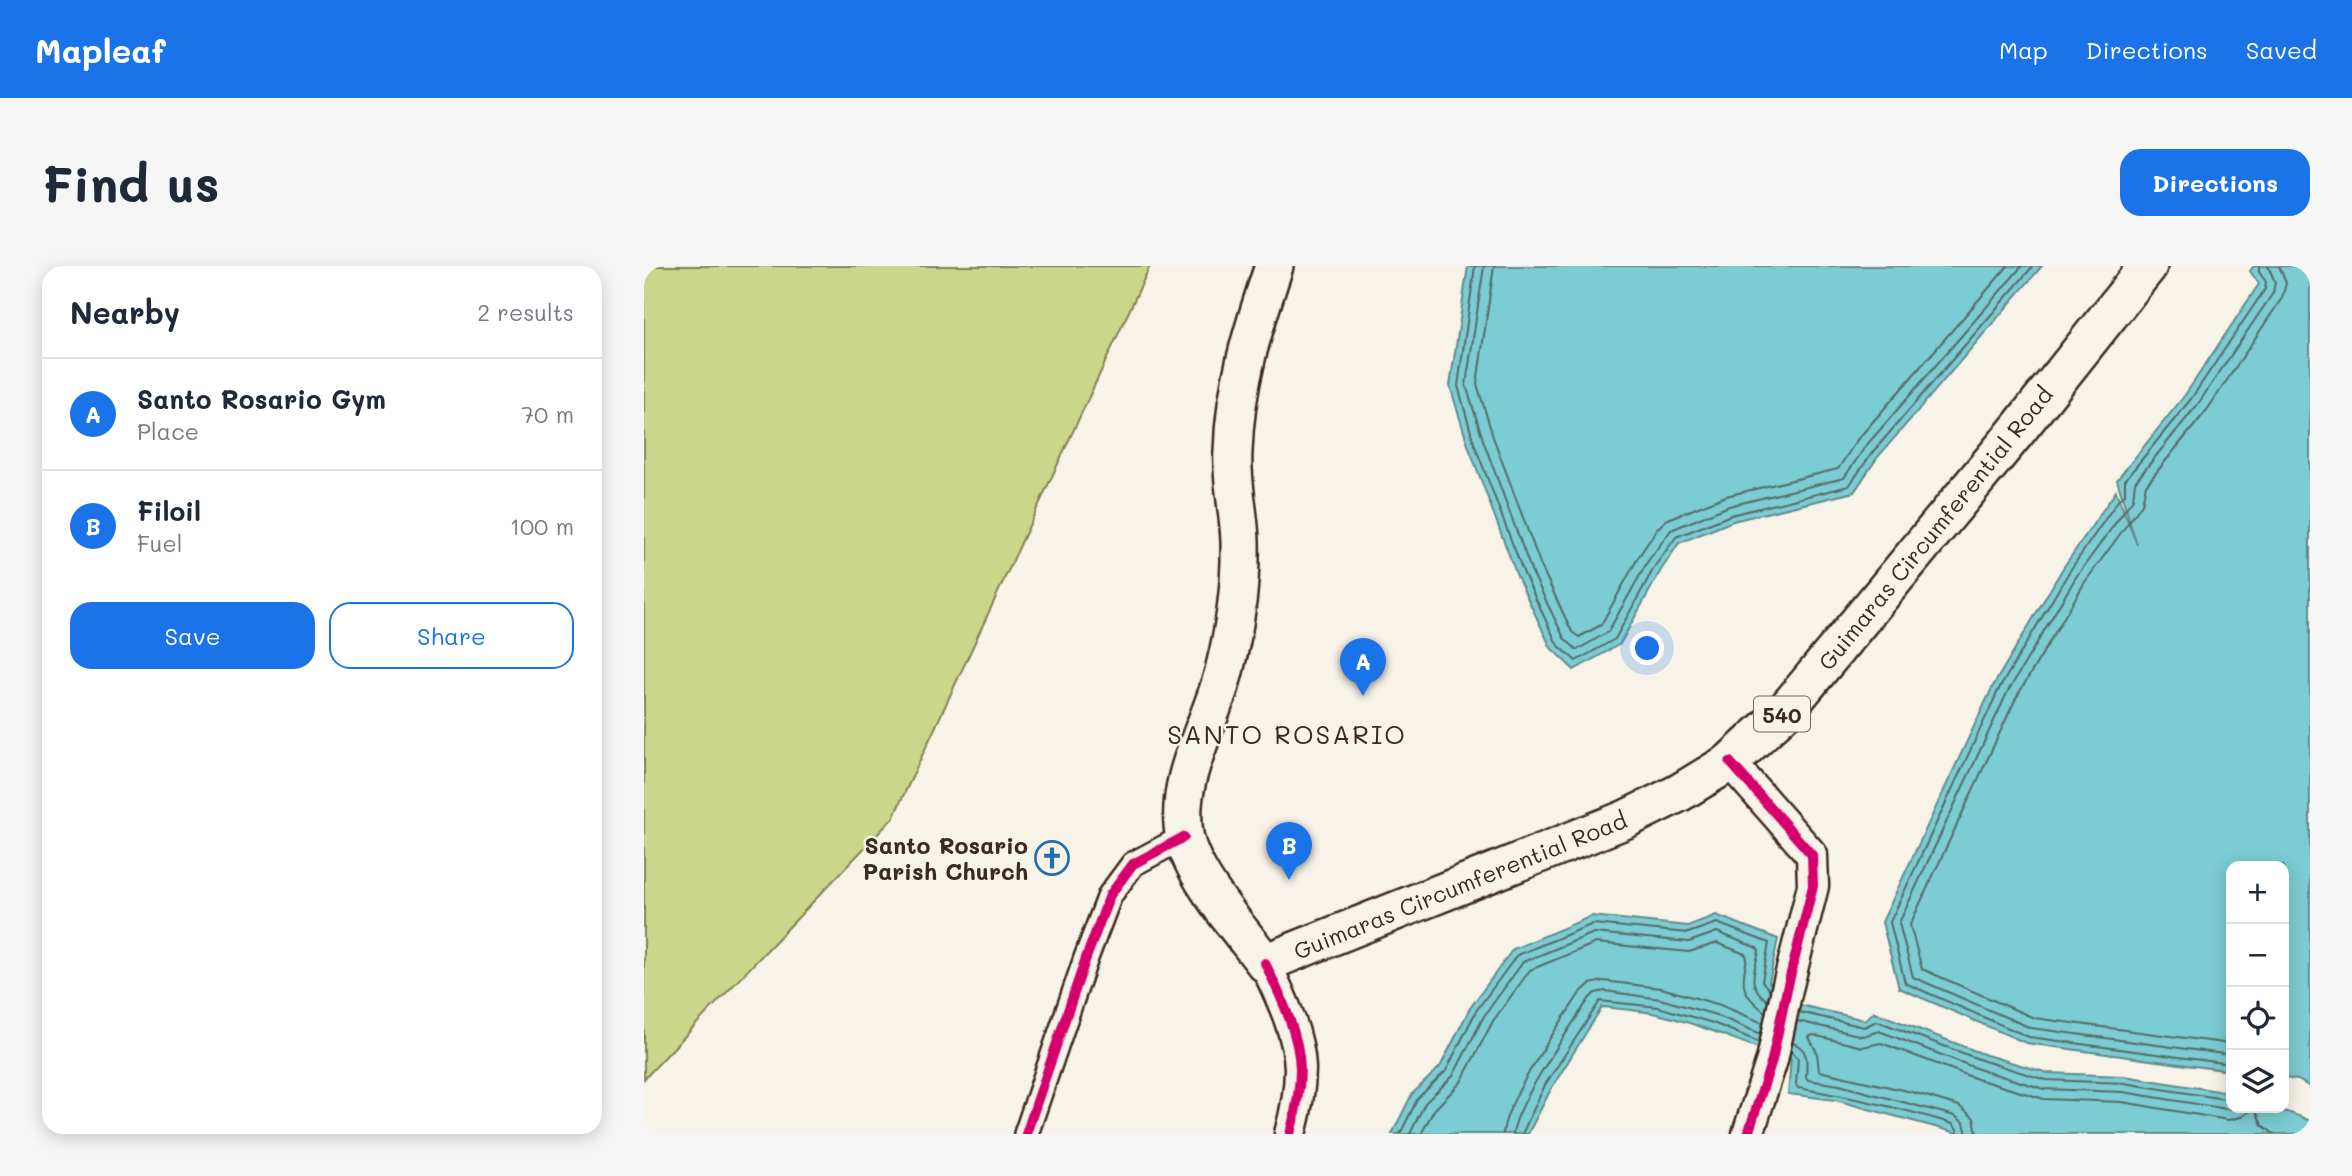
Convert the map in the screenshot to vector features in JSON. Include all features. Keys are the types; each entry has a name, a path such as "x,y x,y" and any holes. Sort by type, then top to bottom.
{"main road":[{"name":"Guimaras Circumferential Road","path":"1274,266 1253,328 1239,384 1232,454 1240,542 1234,626 1225,670 1205,732 1189,768 1182,796 1184,836 1199,874 1265,964 1624,820 1679,793 1730,762 1785,711 2016,432 2147,266"}],"street":[{"path":"1730,762 1812,855 1813,886 1772,1060 1748,1134"},
{"path":"1026,1134 1110,895 1133,864 1184,836"},
{"path":"1265,964 1286,1015 1300,1066 1298,1104 1290,1134"}],"green space":[{"path":"644,266 1150,266 893,818 644,1079"}],"water":[{"path":"1468,266 2042,266 1877,458 1854,492 1733,521 1679,543 1620,644 1574,670 1551,648 1517,576 1468,445 1450,386"},
{"path":"2254,266 2310,266 2310,1087 2298,1080 2289,1079 2289,861 2226,861 2226,1070 2026,1043 1899,988 1882,922 1993,686 2063,568 2116,491 2137,545 2117,480 2185,395 2259,284 2250,271"},
{"path":"1716,915 1778,939 1769,982 1800,1005 1865,1020 1874,1012 1986,1055 2048,1073 2124,1076 2224,1092 2226,1113 2289,1113 2310,1121 2310,1134 1961,1134 1835,1100 1788,1094 1791,1059 1674,1018 1602,1007 1551,1089 1528,1134 1392,1134 1412,1094 1440,1067 1470,1008 1513,949 1592,916 1688,926"}],"cycle path":[{"path":"1730,762 1812,855 1813,886 1772,1060 1748,1134"},
{"path":"1026,1134 1110,895 1133,864 1184,837"},
{"path":"1265,963 1288,1014 1299,1055 1298,1093 1290,1134"}],"place":[{"name":"Santo Rosario Gym","path":"1363,696"},
{"name":"Santo Rosario Parish Church","path":"1052,858"},
{"name":"Filoil","path":"1289,880"}],"district":[{"name":"SANTO ROSARIO","path":"1287,734"}]}
